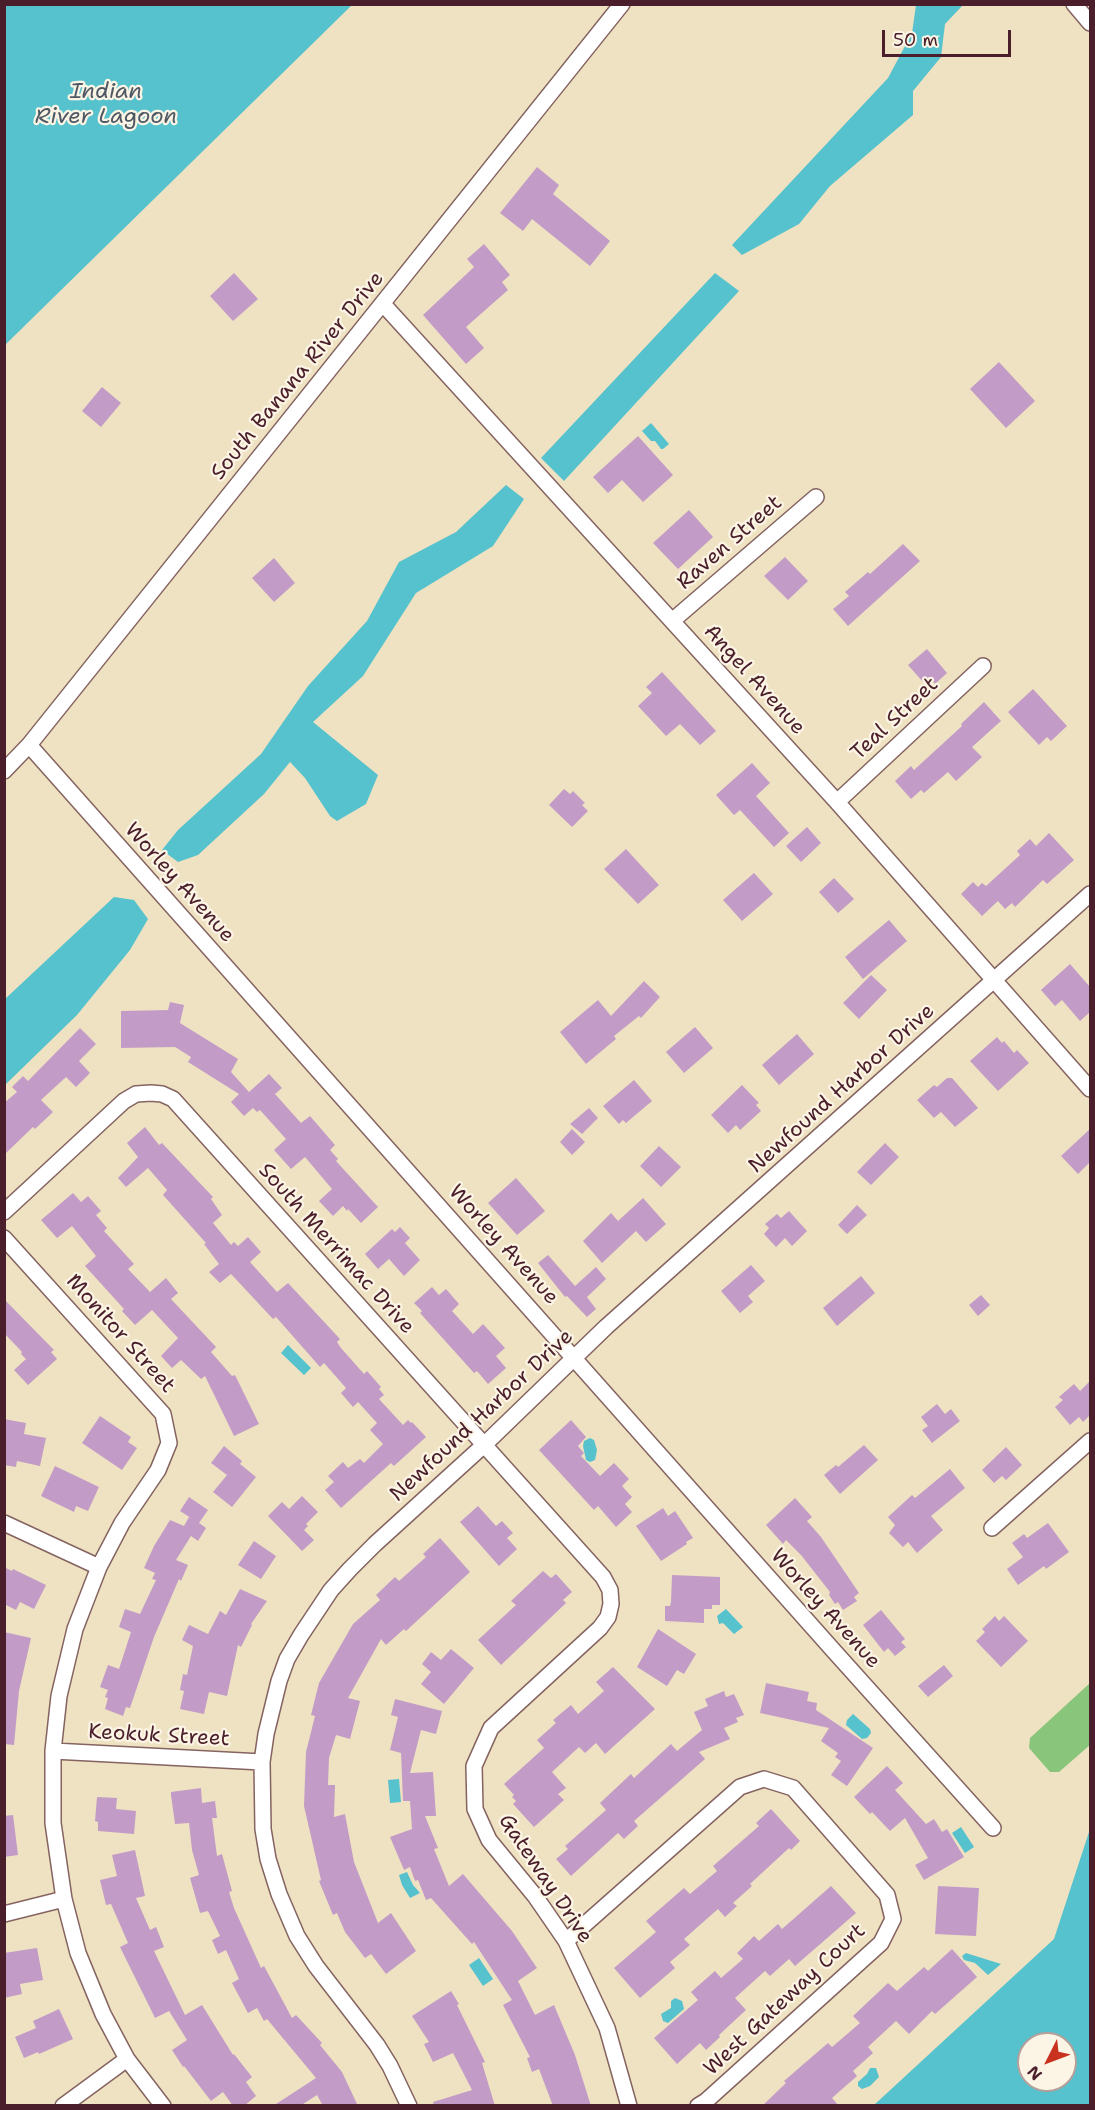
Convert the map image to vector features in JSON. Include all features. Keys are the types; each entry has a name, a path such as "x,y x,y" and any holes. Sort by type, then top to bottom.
{"street":[{"name":"South Banana River Drive","path":"4,771 28,745 622,4"},
{"path":"1074,4 1090,22"},
{"name":"Angel Avenue","path":"383,304 837,802 1090,1089"},
{"name":"Raven Street","path":"672,621 816,497"},
{"name":"Teal Street","path":"837,802 983,666"},
{"name":"Worley Avenue","path":"28,745 993,1828"},
{"name":"Newfound Harbor Drive","path":"409,2106 377,2044 316,1966 297,1936 287,1915 268,1859 263,1829 262,1762 272,1705 288,1659 315,1613 350,1569 484,1445 606,1327 1090,894"},
{"name":"South Merrimac Drive","path":"4,1212 124,1101 136,1094 151,1093 162,1094 173,1099 484,1445"},
{"name":"Monitor Street","path":"4,1238 163,1414 169,1443 158,1470 122,1523 99,1567 75,1629 61,1684 53,1751 53,1823 64,1899 78,1953 103,2014 127,2059 163,2106"},
{"path":"992,1528 1090,1441"},
{"name":"Gateway Drive","path":"484,1445 603,1577 610,1590 611,1604 608,1617 600,1628 491,1728 474,1766 475,1809 489,1839 535,1896 566,1941 607,2028 629,2106"},
{"path":"4,1523 99,1567"},
{"name":"Keokuk Street","path":"53,1751 262,1762"},
{"name":"West Gateway Court","path":"566,1941 740,1787 764,1779 793,1788 887,1895 893,1918 881,1942 698,2106"},
{"path":"4,1914 64,1899"},
{"path":"63,2106 127,2059"}],"green space":[{"path":"1090,1683 1090,1745 1059,1772 1050,1772 1029,1748 1030,1738"}],"water":[{"name":"Indian River Lagoon","path":"5,4 352,4 352,5 5,345"},
{"path":"916,5 963,5 945,24 941,57 913,91 913,115 830,186 799,224 742,255 732,245 888,78 912,33"},
{"path":"715,273 739,291 564,481 541,458"},
{"path":"651,423 669,444 663,449 642,431"},
{"path":"506,485 524,499 493,546 416,593 363,676 313,722 378,775 366,804 337,821 330,816 305,778 290,762 264,794 198,855 178,862 162,850 178,830 261,754 308,686 367,621 399,562 456,532"},
{"path":"114,897 134,900 148,919 130,950 77,1015 5,1085 5,999"},
{"path":"288,1345 311,1368 304,1375 281,1353"},
{"path":"590,1438 594,1440 597,1450 595,1460 590,1462 586,1460 583,1446 584,1441"},
{"path":"726,1609 743,1627 734,1634 723,1623 719,1624 717,1616"},
{"path":"853,1714 870,1729 871,1733 867,1738 862,1739 846,1725 847,1720"},
{"path":"399,1779 401,1802 390,1803 388,1780"},
{"path":"961,1827 974,1847 965,1853 952,1833"},
{"path":"1090,1829 1090,2105 874,2105 1054,1939"},
{"path":"407,1872 420,1893 410,1898 399,1875"},
{"path":"966,1953 1001,1964 988,1975 975,1963 964,1960 962,1956"},
{"path":"479,1958 493,1979 483,1986 469,1965"},
{"path":"675,1998 682,2001 684,2009 668,2023 663,2021 661,2014 671,2008 671,2001"},
{"path":"870,2068 876,2068 879,2077 870,2086 862,2089 858,2086 858,2082"}],"building":[{"path":"537,167 559,185 553,194 610,241 590,266 532,219 523,231 500,213"},
{"path":"484,244 510,275 502,282 508,290 466,327 484,348 466,364 423,315 474,267 467,259"},
{"path":"234,273 258,299 233,321 210,296"},
{"path":"999,362 1035,401 1006,428 970,389"},
{"path":"102,387 121,403 101,427 82,411"},
{"path":"638,436 673,475 643,502 622,480 608,493 593,477"},
{"path":"689,510 713,537 678,569 653,543"},
{"path":"903,544 920,561 848,626 833,609 849,596 845,592 868,572 870,574"},
{"path":"785,557 808,581 788,600 764,576"},
{"path":"274,558 295,583 274,602 252,578"},
{"path":"927,649 947,673 935,684 929,677 923,682 908,665"},
{"path":"662,672 716,731 700,745 680,724 666,736 638,706 652,693 646,687"},
{"path":"1033,689 1067,726 1051,741 1047,737 1039,745 1008,712"},
{"path":"984,702 1001,721 972,747 982,757 956,781 948,772 924,793 921,790 911,799 895,781 911,766 914,770 962,726 961,724"},
{"path":"752,763 770,783 756,796 789,833 774,847 740,810 734,815 716,795"},
{"path":"564,789 570,794 573,791 585,803 582,805 588,811 572,827 549,805"},
{"path":"807,827 821,843 801,862 786,846"},
{"path":"1049,833 1074,860 1047,884 1043,880 1015,907 1012,903 1005,909 998,901 982,916 961,894 973,882 978,887 982,883 986,886 1020,855 1017,851 1030,839 1036,846"},
{"path":"626,849 659,885 638,904 604,869"},
{"path":"754,873 773,894 742,921 723,900"},
{"path":"834,878 854,899 838,913 819,892"},
{"path":"889,920 907,941 863,979 845,957"},
{"path":"1070,964 1090,987 1090,1012 1080,1021 1062,1000 1055,1006 1041,990"},
{"path":"871,975 887,990 859,1019 843,1003"},
{"path":"644,981 660,997 641,1018 639,1016 614,1036 616,1039 586,1064 560,1032 598,1000 611,1016"},
{"path":"170,1002 184,1005 180,1023 238,1059 231,1072 249,1092 269,1074 282,1088 275,1094 301,1123 310,1116 335,1145 330,1150 338,1159 336,1161 378,1207 361,1223 343,1206 333,1216 319,1201 332,1189 305,1157 291,1169 274,1150 286,1139 260,1110 257,1112 253,1108 244,1116 231,1102 239,1094 188,1062 191,1057 175,1047 121,1048 121,1011 168,1010"},
{"path":"695,1027 713,1048 684,1073 666,1052"},
{"path":"80,1028 96,1044 79,1061 90,1073 76,1087 66,1077 41,1100 53,1112 35,1129 33,1127 4,1155 4,1103 17,1092 12,1087 23,1076 28,1081"},
{"path":"797,1034 814,1054 779,1085 762,1065"},
{"path":"997,1037 1002,1043 1004,1041 1014,1053 1017,1050 1029,1063 998,1091 970,1061"},
{"path":"947,1078 952,1078 978,1108 955,1127 941,1112 934,1118 917,1100 934,1085 937,1087"},
{"path":"634,1080 652,1101 626,1123 623,1120 619,1124 603,1106"},
{"path":"742,1085 759,1103 756,1105 761,1111 740,1130 736,1125 728,1133 711,1115"},
{"path":"589,1108 598,1118 582,1134 570,1124"},
{"path":"145,1127 159,1145 162,1143 213,1197 211,1199 222,1215 213,1223 231,1245 234,1242 238,1246 248,1237 261,1252 250,1262 277,1292 288,1283 340,1339 337,1342 341,1348 364,1374 367,1371 381,1387 379,1389 384,1395 379,1399 403,1425 408,1420 412,1422 426,1437 394,1466 391,1463 341,1508 325,1490 334,1482 328,1476 343,1462 348,1468 360,1459 364,1463 383,1444 370,1430 377,1423 358,1402 353,1407 341,1393 346,1388 324,1363 320,1367 276,1317 273,1319 231,1274 220,1283 209,1272 219,1264 204,1244 206,1243 163,1195 167,1190 148,1168 126,1187 118,1178 138,1157 127,1143"},
{"path":"572,1129 585,1142 572,1155 560,1142"},
{"path":"1090,1129 1090,1162 1078,1174 1061,1156"},
{"path":"885,1143 899,1157 871,1185 857,1172"},
{"path":"659,1146 681,1167 661,1187 640,1166"},
{"path":"516,1178 545,1211 517,1235 488,1203"},
{"path":"73,1193 81,1202 88,1196 101,1211 96,1215 107,1228 104,1231 134,1264 128,1269 150,1292 166,1278 178,1293 171,1299 216,1347 211,1352 232,1376 235,1375 259,1424 234,1436 205,1376 201,1379 181,1360 172,1368 161,1356 178,1338 152,1310 135,1325 122,1311 124,1309 85,1266 96,1256 72,1226 57,1238 41,1220"},
{"path":"643,1198 666,1224 646,1242 636,1231 602,1263 583,1241 611,1213 618,1221"},
{"path":"857,1205 867,1215 847,1234 838,1225"},
{"path":"789,1211 807,1231 792,1246 785,1238 776,1247 764,1234 769,1228 765,1224 777,1214 781,1218"},
{"path":"400,1227 410,1238 405,1243 420,1260 404,1276 389,1259 378,1269 365,1254 392,1229 395,1232"},
{"path":"548,1255 575,1286 596,1267 606,1279 587,1297 596,1309 587,1317 567,1296 565,1297 538,1263"},
{"path":"751,1265 765,1281 748,1296 753,1302 740,1313 721,1291"},
{"path":"861,1276 875,1293 837,1326 823,1308"},
{"path":"432,1287 439,1295 446,1289 459,1304 452,1311 473,1334 483,1324 505,1348 496,1356 506,1368 488,1384 477,1371 474,1373 420,1313 422,1311 414,1303"},
{"path":"981,1295 990,1305 978,1316 969,1305"},
{"path":"4,1299 54,1350 51,1352 57,1359 28,1385 14,1370 26,1359 4,1333"},
{"path":"1090,1381 1090,1415 1083,1422 1079,1417 1070,1425 1055,1407 1063,1400 1059,1397 1074,1384 1080,1391"},
{"path":"937,1404 945,1414 951,1409 960,1421 932,1443 922,1430 928,1426 921,1417"},
{"path":"100,1416 131,1437 128,1442 137,1448 122,1470 82,1443"},
{"path":"4,1419 26,1423 24,1434 46,1438 40,1466 17,1461 16,1467 4,1465"},
{"path":"571,1420 586,1437 578,1446 584,1453 581,1456 600,1476 614,1463 629,1479 622,1486 632,1497 625,1504 632,1512 616,1527 598,1506 594,1510 539,1450"},
{"path":"864,1445 878,1460 840,1494 824,1475 836,1465 838,1467"},
{"path":"224,1446 256,1477 232,1507 213,1492 227,1475 211,1463"},
{"path":"1006,1447 1022,1465 1006,1480 1002,1476 994,1483 982,1470"},
{"path":"55,1466 99,1487 88,1511 76,1506 74,1512 41,1496"},
{"path":"950,1469 965,1488 931,1516 943,1530 917,1553 908,1542 903,1547 889,1533 895,1525 888,1517 912,1495 915,1498"},
{"path":"302,1496 318,1512 306,1524 308,1526 304,1530 314,1540 302,1551 268,1516 282,1502 289,1509"},
{"path":"189,1497 208,1510 199,1523 206,1528 198,1541 191,1536 176,1560 188,1565 181,1581 179,1579 154,1637 130,1708 126,1707 123,1716 105,1709 108,1698 105,1697 108,1690 100,1687 108,1665 119,1669 131,1632 119,1627 125,1609 140,1614 156,1580 152,1579 155,1573 144,1568 154,1546 170,1520 184,1526 189,1517 194,1520 180,1511"},
{"path":"795,1498 812,1517 807,1521 821,1537 859,1593 854,1597 857,1601 843,1610 838,1602 835,1604 829,1595 830,1592 801,1555 786,1540 783,1544 766,1525"},
{"path":"478,1506 496,1526 502,1521 513,1533 507,1538 517,1549 499,1566 460,1522"},
{"path":"663,1508 668,1516 675,1511 693,1538 661,1561 636,1526"},
{"path":"1048,1523 1069,1552 1046,1569 1044,1566 1018,1585 1007,1569 1023,1557 1012,1543 1024,1534 1027,1538"},
{"path":"440,1538 470,1572 406,1631 404,1629 386,1645 381,1639 348,1698 360,1701 350,1739 336,1735 329,1758 328,1785 335,1785 334,1817 345,1814 354,1862 378,1923 391,1913 416,1951 386,1974 371,1954 365,1958 345,1932 337,1913 333,1915 319,1881 321,1880 304,1806 306,1752 315,1716 311,1715 319,1683 353,1624 380,1600 376,1595 395,1577 399,1581 426,1557 423,1554"},
{"path":"254,1541 276,1556 261,1579 238,1565"},
{"path":"4,1567 46,1585 34,1609 20,1602 16,1610 4,1604"},
{"path":"543,1571 551,1578 556,1574 572,1592 563,1600 566,1603 501,1665 478,1640 516,1605 511,1601"},
{"path":"672,1575 720,1577 720,1605 712,1605 712,1609 704,1609 704,1623 665,1621 665,1606 670,1606 671,1602"},
{"path":"240,1589 267,1601 251,1624 241,1647 238,1645 227,1696 209,1692 204,1714 180,1709 184,1691 180,1690 183,1674 187,1675 193,1646 182,1640 189,1625 208,1634 220,1611 226,1615"},
{"path":"881,1610 905,1639 901,1642 906,1647 895,1656 888,1648 884,1652 863,1625"},
{"path":"995,1616 999,1621 1004,1616 1028,1641 1001,1667 976,1641 985,1632 982,1629"},
{"path":"658,1629 696,1654 684,1674 677,1670 667,1686 637,1667"},
{"path":"4,1632 31,1638 19,1691 14,1745 4,1744"},
{"path":"451,1649 474,1668 444,1704 421,1684 431,1672 422,1664 431,1652 441,1660"},
{"path":"944,1665 953,1676 928,1697 918,1686"},
{"path":"613,1667 655,1709 605,1754 596,1743 585,1753 579,1747 552,1772 566,1788 558,1794 564,1800 534,1827 513,1804 516,1801 512,1797 514,1795 504,1784 544,1748 537,1740 556,1723 553,1720 571,1705 578,1714 604,1691 596,1682"},
{"path":"766,1683 809,1692 807,1701 817,1703 816,1710 873,1748 847,1786 831,1775 841,1761 835,1757 838,1753 821,1741 829,1728 760,1713"},
{"path":"724,1691 726,1697 734,1694 744,1715 736,1718 738,1722 724,1728 730,1739 699,1752 705,1759 634,1821 638,1826 624,1839 618,1833 571,1876 556,1859 568,1849 565,1846 606,1810 600,1803 631,1774 634,1778 671,1744 677,1751 702,1730 694,1712 708,1706 705,1699"},
{"path":"395,1699 442,1711 436,1734 421,1730 410,1773 433,1772 436,1816 425,1816 438,1848 434,1849 449,1886 463,1874 512,1931 537,1968 518,1981 535,2015 554,2005 575,2055 591,2106 553,2106 539,2069 532,2072 527,2058 530,2057 503,2005 512,2000 474,1942 472,1944 431,1898 426,1900 410,1867 404,1870 390,1837 412,1829 410,1801 403,1801 401,1753 390,1750 398,1717 391,1715"},
{"path":"887,1766 903,1783 895,1790 926,1824 934,1819 942,1832 947,1829 964,1857 924,1880 915,1865 928,1858 905,1818 890,1831 854,1797"},
{"path":"201,1788 202,1803 215,1801 217,1818 212,1818 217,1856 222,1854 234,1908 261,1968 264,1966 292,2018 296,2015 322,2043 320,2045 342,2072 358,2106 323,2106 317,2095 300,2106 273,2106 316,2078 267,2019 264,2021 257,2008 248,2013 232,1983 239,1979 226,1950 218,1954 212,1940 220,1936 208,1911 200,1913 190,1878 199,1875 192,1850 189,1823 175,1824 171,1792"},
{"path":"97,1797 117,1798 116,1809 136,1811 134,1834 98,1831 98,1822 95,1821"},
{"path":"771,1809 800,1841 791,1850 789,1848 750,1884 752,1886 733,1903 737,1906 725,1917 718,1909 684,1939 690,1945 670,1962 675,1968 640,1998 614,1968 656,1932 646,1921 684,1888 690,1894 717,1871 713,1866 759,1826 756,1823"},
{"path":"13,1815 18,1855 4,1857 4,1816"},
{"path":"135,1850 145,1896 136,1898 150,1930 156,1927 164,1947 154,1951 185,2015 202,2005 233,2055 252,2077 246,2082 256,2096 244,2106 233,2106 223,2092 211,2101 183,2067 172,2050 187,2040 169,2011 155,2018 120,1947 128,1943 111,1904 106,1905 100,1880 117,1876 112,1855"},
{"path":"831,1886 856,1913 795,1966 789,1959 770,1976 765,1971 735,1998 746,2010 706,2050 700,2043 677,2064 654,2038 698,2000 691,1992 715,1971 721,1978 743,1959 737,1953 754,1936 759,1941 778,1924 782,1929"},
{"path":"938,1886 979,1888 976,1936 935,1934"},
{"path":"37,1948 43,1980 20,1984 22,1994 4,1998 4,1953"},
{"path":"952,1949 977,1977 935,2014 932,2011 909,2034 896,2021 868,2047 873,2053 853,2071 857,2076 832,2098 839,2106 762,2106 786,2083 784,2081 828,2043 832,2047 860,2023 853,2016 888,1983 897,1991 924,1967 928,1971"},
{"path":"451,1991 485,2062 482,2063 495,2106 434,2106 433,2102 472,2090 453,2053 433,2062 424,2044 429,2042 412,2016"},
{"path":"59,2009 73,2039 24,2058 15,2037 36,2028 33,2021"}]}
